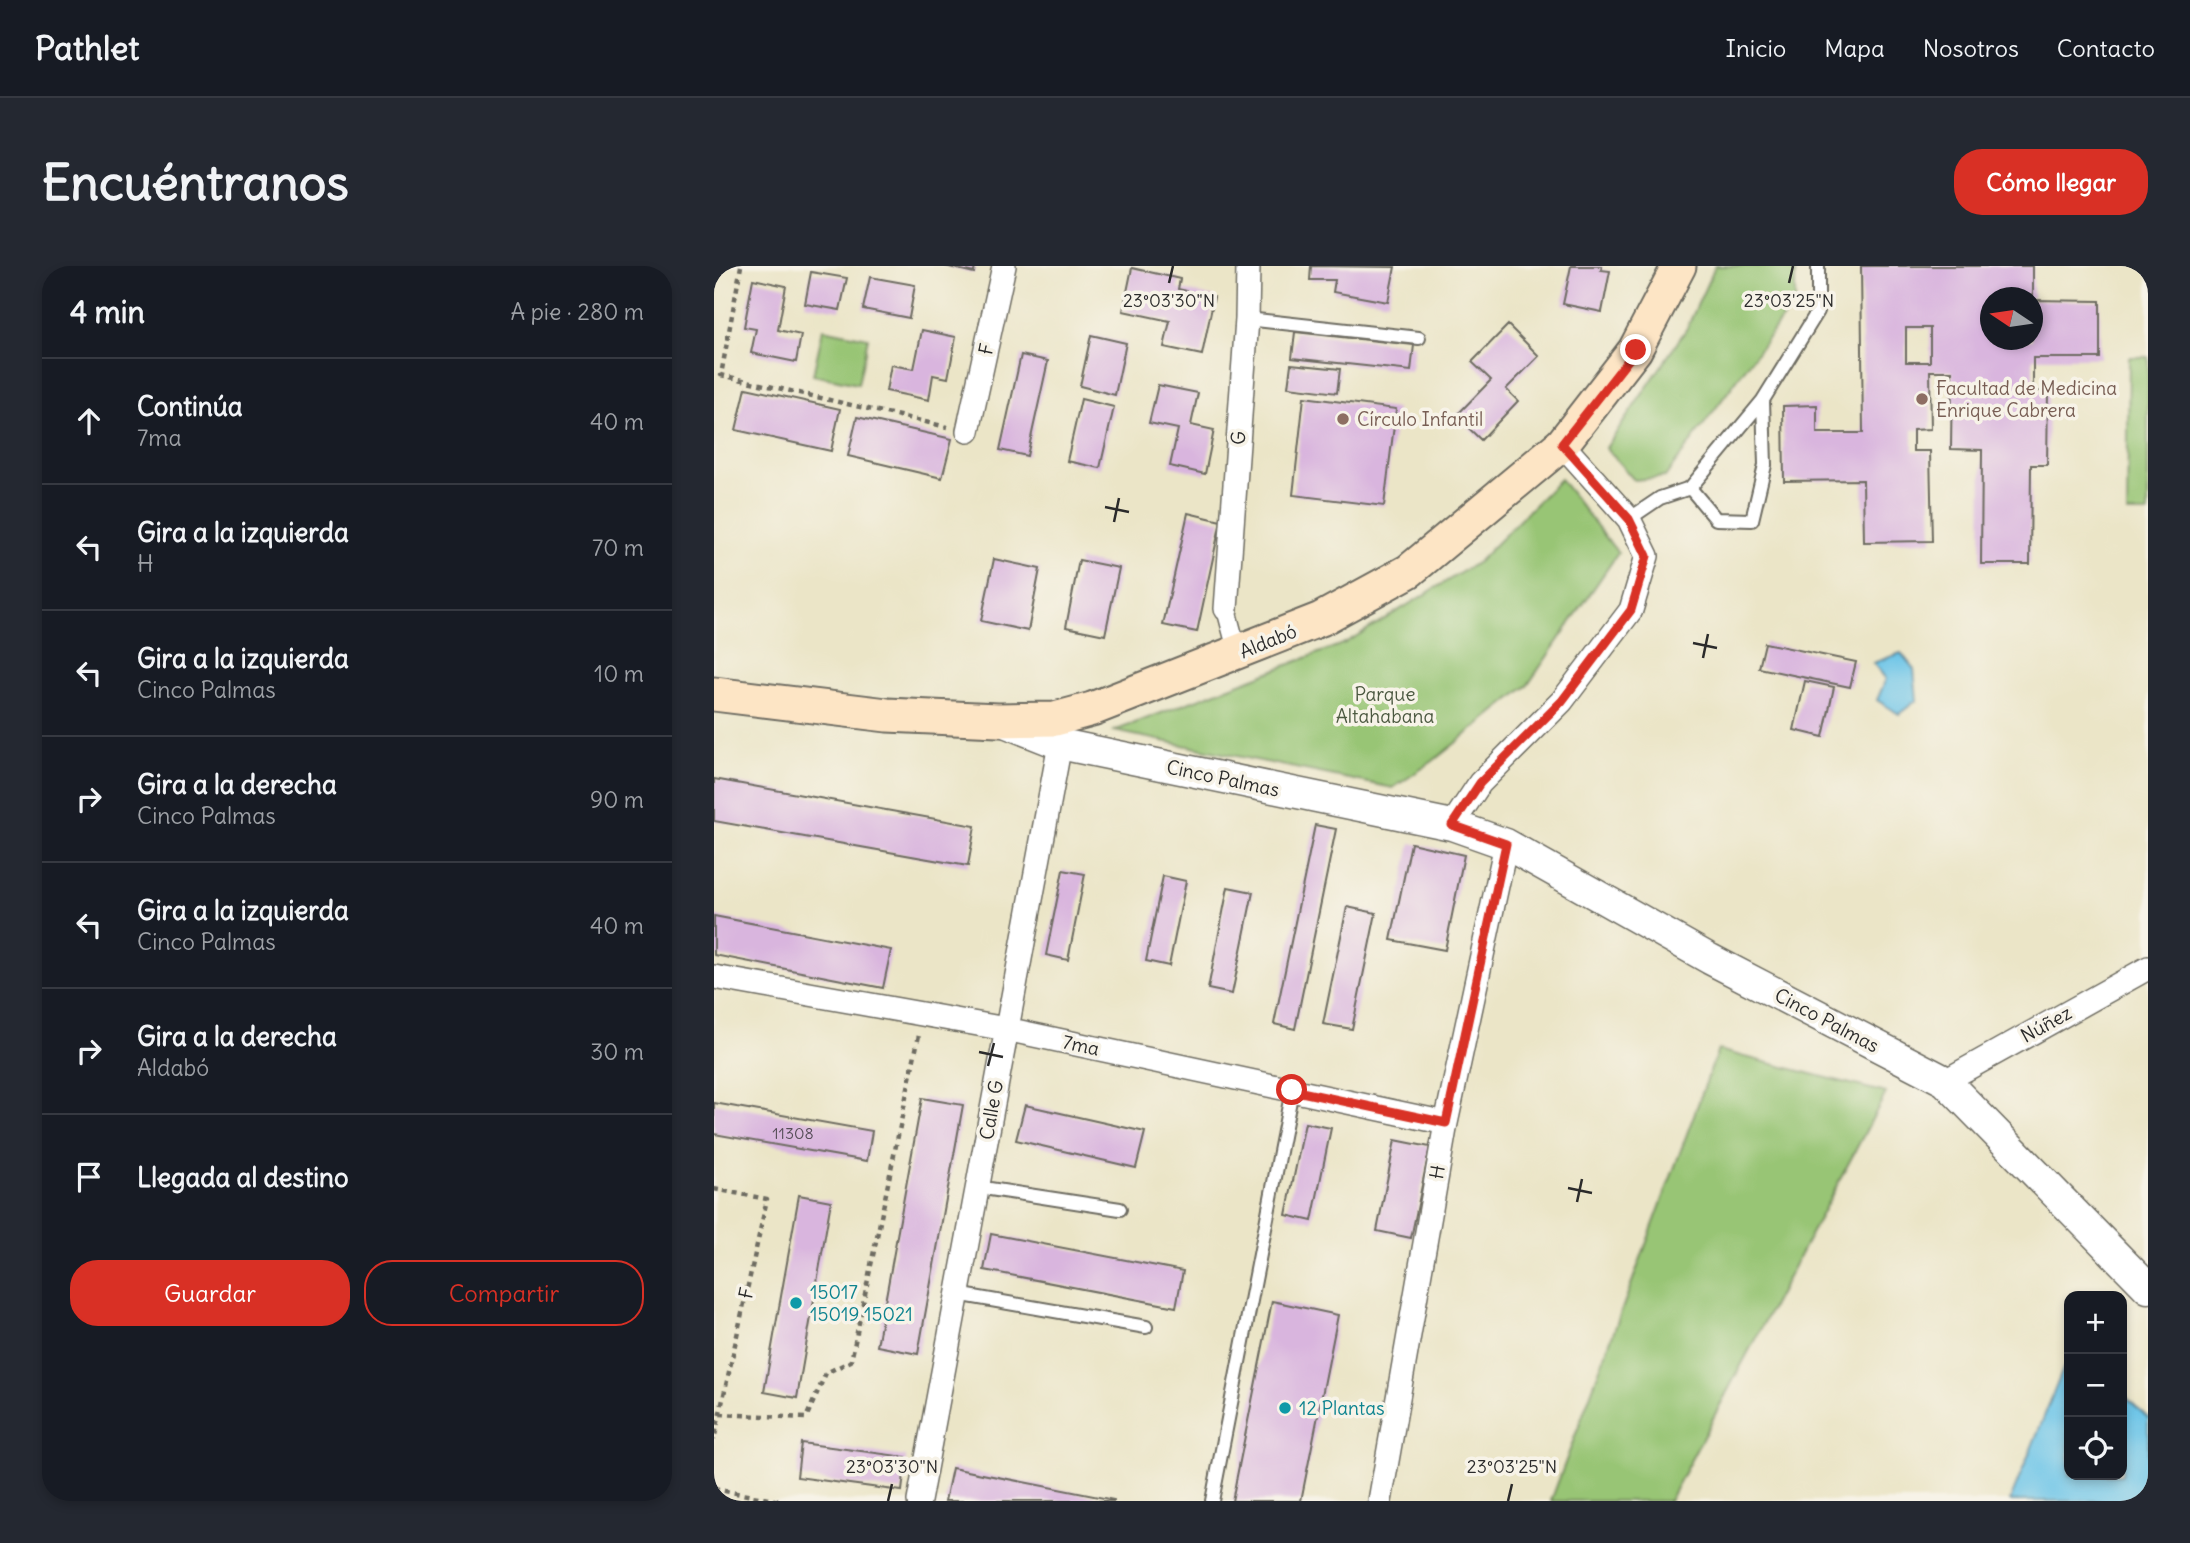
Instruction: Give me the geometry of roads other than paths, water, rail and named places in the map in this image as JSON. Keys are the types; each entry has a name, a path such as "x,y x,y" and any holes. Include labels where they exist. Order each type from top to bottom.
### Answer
{"main road":[{"name":"Aldabó","path":"714,694 887,715 998,720 1057,732 1092,709 1321,619 1409,571 1562,444 1636,350 1679,266"}],"street":[{"name":"F","path":"968,431 1004,266"},
{"name":"G","path":"1226,609 1247,319 1248,266"},
{"path":"1452,825 1480,783 1562,701 1631,610 1647,556 1629,519 1562,444"},
{"path":"1226,609 1238,653"},
{"name":"Cinco Palmas","path":"1057,732 1452,825 1506,844 1685,946 1945,1081 2148,1288"},
{"name":"Calle G","path":"919,1501 1006,1029 1057,732"},
{"name":"H","path":"1380,1501 1446,1123 1506,844"},
{"name":"Núñez","path":"1945,1081 2148,968"},
{"name":"7ma","path":"714,977 1006,1029 1446,1123"}],"lane":[{"path":"1629,519 1660,498 1690,488 1763,400 1818,311 1818,266"},
{"path":"1247,319 1419,338"},
{"path":"1690,488 1716,519 1752,520 1765,465 1763,400"},
{"path":"1212,1501 1292,1090"},
{"path":"977,1187 1120,1209"},
{"path":"957,1294 1146,1327"}],"water":[{"path":"1901,653 1914,669 1917,700 1899,714 1877,700 1886,679 1873,663"},
{"path":"2064,1367 2064,1480 2127,1480 2127,1398 2148,1418 2148,1501 2010,1501"}],"place":[{"name":"Facultad de Medicina Enrique Cabrera","path":"1922,399"},
{"name":"Círculo Infantil","path":"1343,419"},
{"name":"15017 15019 15021","path":"796,1303"},
{"name":"12 Plantas","path":"1285,1408"}],"park label":[{"name":"Parque Altahabana","path":"1385,705"}]}
